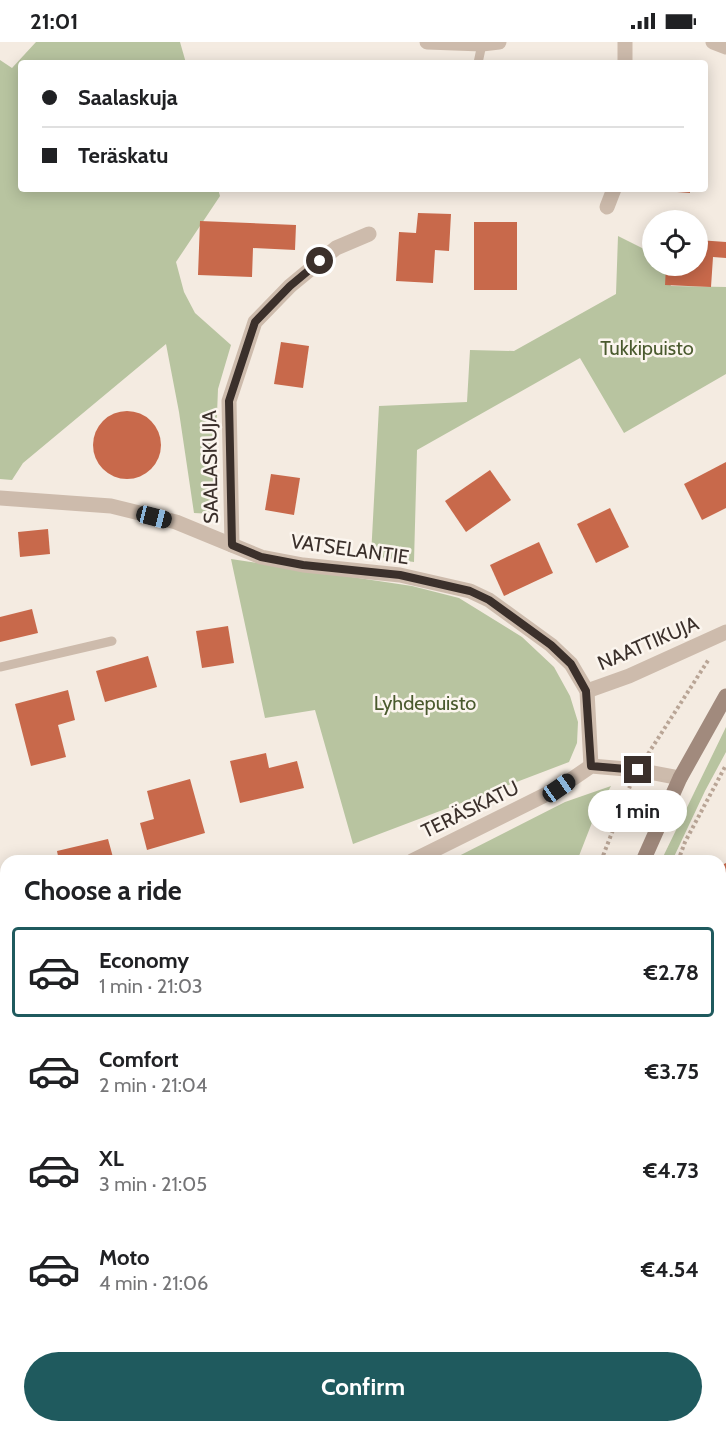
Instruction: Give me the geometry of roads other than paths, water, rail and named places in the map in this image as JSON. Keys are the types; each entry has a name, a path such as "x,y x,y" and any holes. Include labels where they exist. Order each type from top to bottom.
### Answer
{"main road":[{"path":"647,855 680,778 726,696"}],"street":[{"path":"427,42 482,44 499,42"},
{"path":"625,42 625,60"},
{"path":"713,42 726,47"},
{"path":"607,207 613,192"},
{"name":"SAALASKUJA","path":"232,545 229,401 255,322 290,286 336,248 369,234"},
{"name":"VATSELANTIE","path":"0,498 111,506 176,522 261,557 293,563 400,575 470,591 489,600 551,645 571,664 586,691 591,766"},
{"name":"NAATTIKUJA","path":"586,691 628,676 726,632"},
{"path":"591,766 638,770 680,778"},
{"name":"TERÄSKATU","path":"424,855 559,788 591,766"}],"lane":[{"path":"479,60 482,44"},
{"path":"0,667 112,641"}],"park label":[{"name":"Tukkipuisto","path":"647,348"},
{"name":"Lyhdepuisto","path":"425,703"}]}
